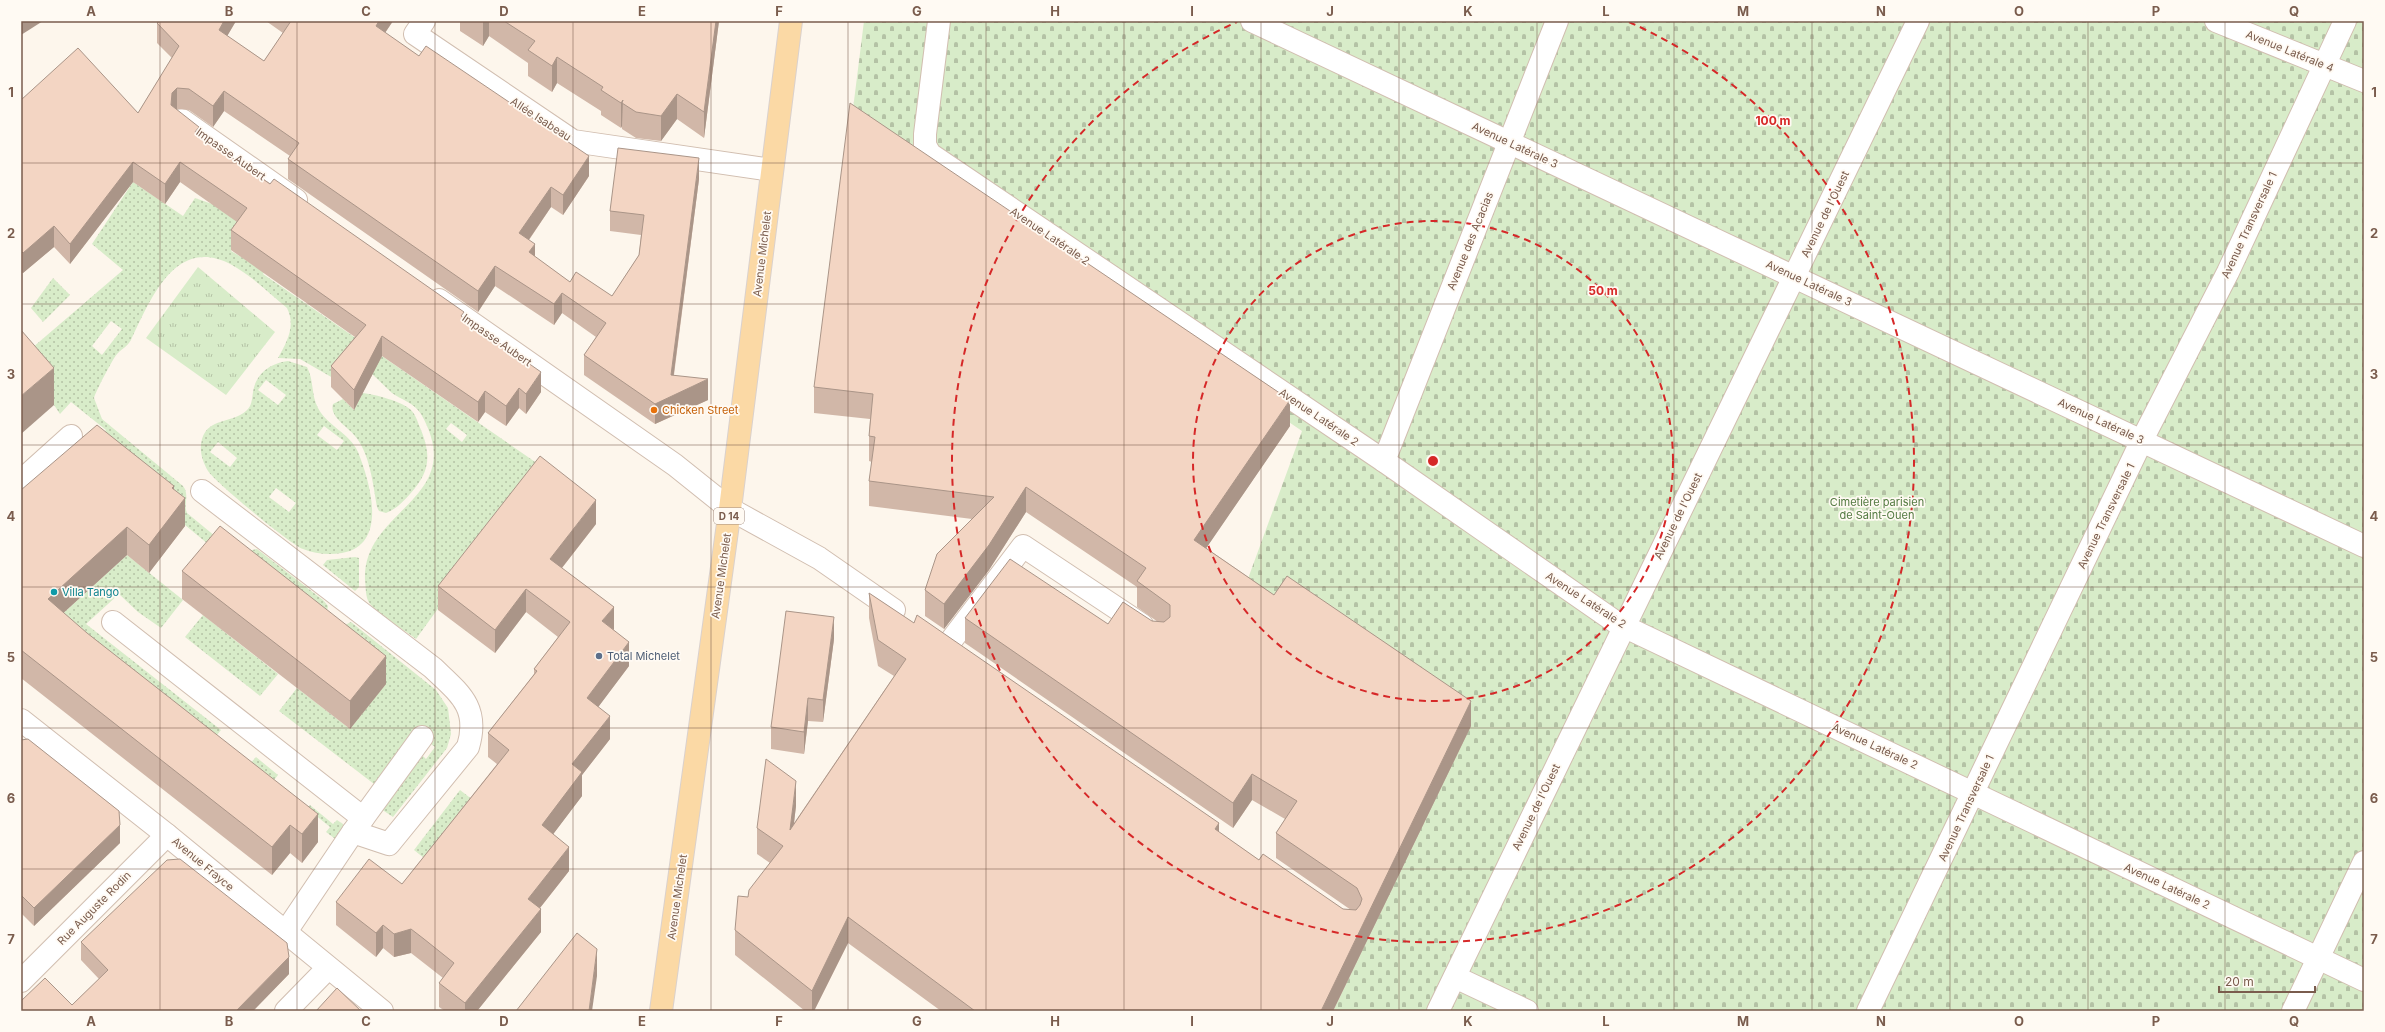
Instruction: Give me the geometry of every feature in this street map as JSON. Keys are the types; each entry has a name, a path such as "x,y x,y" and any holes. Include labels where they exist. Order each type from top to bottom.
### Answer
{"main road":[{"name":"Avenue Michelet","path":"661,1011 730,509 792,21"}],"street":[{"name":"Allée Isabeau","path":"424,21 415,34 573,141 772,170"},
{"name":"Avenue Latérale 2","path":"939,21 925,134 925,146 930,154 1625,626 2364,980"},
{"name":"Avenue Latérale 3","path":"1252,21 1795,276 2364,546"},
{"name":"Avenue des Acacias","path":"1384,461 1557,21"},
{"name":"Avenue de l'Ouest","path":"1438,1011 1918,21"},
{"name":"Avenue Latérale 4","path":"2216,21 2364,80"},
{"name":"Avenue Transversale 1","path":"1868,1011 2142,440 2228,272 2345,21"},
{"name":"Impasse Aubert","path":"182,120 311,210"},
{"name":"Impasse Aubert","path":"422,288 674,466 730,509 819,558 909,620"},
{"path":"21,481 71,436"},
{"path":"113,622 358,825 389,844 468,747 473,730 471,715 464,699 433,668 202,491"},
{"path":"947,646 1023,546 1159,636"},
{"path":"928,633 967,660"},
{"name":"Avenue Frayce","path":"21,720 167,835 382,1011"},
{"path":"285,933 358,825 422,737"},
{"name":"Rue Auguste Rodin","path":"21,981 167,835"},
{"path":"2292,1011 2364,862"},
{"path":"286,1011 328,968"},
{"path":"1455,977 1527,1011"}],"green space":[{"name":"Cimetière parisien de Saint-Ouen","path":"864,21 2364,21 2364,1011 1333,1011 1456,754 1238,606 1302,431 851,125"},
{"path":"133,182 183,216 195,198 212,204 247,228 231,251 243,258 273,259 263,274 541,466 416,639 374,609 368,602 366,596 365,580 369,556 379,536 424,485 432,466 433,443 418,410 392,393 372,374 333,378 300,359 278,358 289,334 291,321 287,308 254,280 232,265 212,258 195,258 180,265 167,276 156,291 131,340 116,356 94,398 102,419 183,486 186,493 187,513 227,546 220,554 91,447 106,430 71,402 60,414 54,405 21,335 32,348 123,270 92,244","holes":["111,321 122,329 102,355 92,346","451,423 467,435 462,442 446,429"]},
{"path":"198,267 275,332 226,395 146,338"},
{"path":"53,278 70,295 43,322 31,308"},
{"path":"288,361 307,367 311,377 314,398 318,408 327,420 350,440 358,452 371,495 372,511 371,525 366,538 357,548 342,553 332,554 317,553 303,549 284,537 224,487 208,471 204,463 201,443 205,432 215,424 234,418 246,411 251,405 257,379 265,370 282,362","holes":["266,380 286,395 278,405 258,390","324,426 344,441 337,450 317,435","218,442 237,458 230,467 210,452","276,488 296,503 289,512 269,497"]},
{"path":"362,393 388,399 402,404 411,410 418,422 427,448 427,464 421,479 402,502 386,513 379,511 377,507 370,470 360,443 336,417 333,409 333,404 343,399 354,410"},
{"path":"257,549 323,600 328,606 327,611 237,568 252,550"},
{"path":"127,555 183,600 161,628 138,612 119,594 86,624 221,730 213,740 248,766 256,757 278,775 271,784 305,811 310,805 333,824 337,820 343,824 344,833 338,841 326,832 330,827 314,814 303,828 46,629"},
{"path":"355,557 359,558 359,587 355,591 323,565 327,560"},
{"path":"203,615 278,674 260,696 185,637"},
{"path":"351,622 436,690 448,708 451,734 447,748 393,817 381,809 423,756 426,759 435,747 415,732 374,784 279,711 297,688 350,729 385,684 343,626"},
{"path":"460,790 482,807 435,867 414,850"}],"building":[{"path":"160,21 224,21 219,30 264,61 291,21 379,21 376,26 419,56 426,46 589,156 563,195 551,187 519,233 535,244 529,252 570,282 576,272 612,296 639,255 644,215 610,211 618,148 699,158 671,375 708,379 655,404 584,355 606,323 562,293 554,304 495,266 478,291 288,159 299,143 224,91 213,106 189,89 177,88 172,93 171,105 199,127 195,132 270,184 274,179 464,312 461,316 541,372 526,394 519,388 506,406 485,391 478,402 382,336 354,390 331,366 366,325 231,230 247,208 180,162 165,184 133,162 70,244 54,226 23,253 21,251 21,100 78,48 138,113 179,46 157,23"},
{"path":"504,21 716,21 704,112 677,94 661,116 636,112 622,103 623,100 621,103 601,90 603,87 557,57 552,66 528,50 535,41"},
{"path":"850,103 1290,400 1194,540 1274,595 1287,576 1471,701 1321,1011 975,1011 848,917 812,991 735,930 738,896 748,897 749,890 783,846 757,828 766,759 796,781 790,830 906,659 878,640 869,593 914,623 917,615 1219,823 1215,829 1259,860 1263,854 1343,909 1356,910 1362,899 1357,888 1276,833 1297,801 1252,774 1233,803 965,618 1010,559 1108,624 1123,602 1152,621 1164,622 1170,617 1170,605 1137,581 1146,568 1026,487 989,545 944,604 925,590 937,554 994,497 869,481 875,437 869,436 873,394 814,387"},
{"path":"21,330 54,368 21,396"},
{"path":"97,425 174,486 172,488 185,498 149,545 127,527 48,599 87,633 318,814 302,834 290,825 272,847 21,650 21,490"},
{"path":"540,456 596,500 550,559 614,607 602,621 629,642 587,698 610,716 572,764 582,772 542,825 569,847 528,899 541,909 465,1003 439,983 454,963 424,939 411,929 394,934 383,925 376,933 336,902 369,859 402,884 509,750 488,733 537,671 534,669 570,622 526,589 495,630 438,586"},
{"path":"220,526 386,656 350,701 182,571"},
{"path":"786,611 834,617 823,700 808,698 804,732 771,727"},
{"path":"28,739 119,811 120,825 34,908 21,895 21,740"},
{"path":"180,859 287,943 289,957 236,1011 21,1011 21,1001 45,978 72,1005 108,970 81,942 167,860"},
{"path":"577,933 597,949 589,1011 516,1011"},
{"path":"337,988 361,1011 316,1011"}],"place":[{"name":"Chicken Street","path":"654,410"},
{"name":"Villa Tango","path":"54,592"},
{"name":"Total Michelet","path":"599,656"}]}
